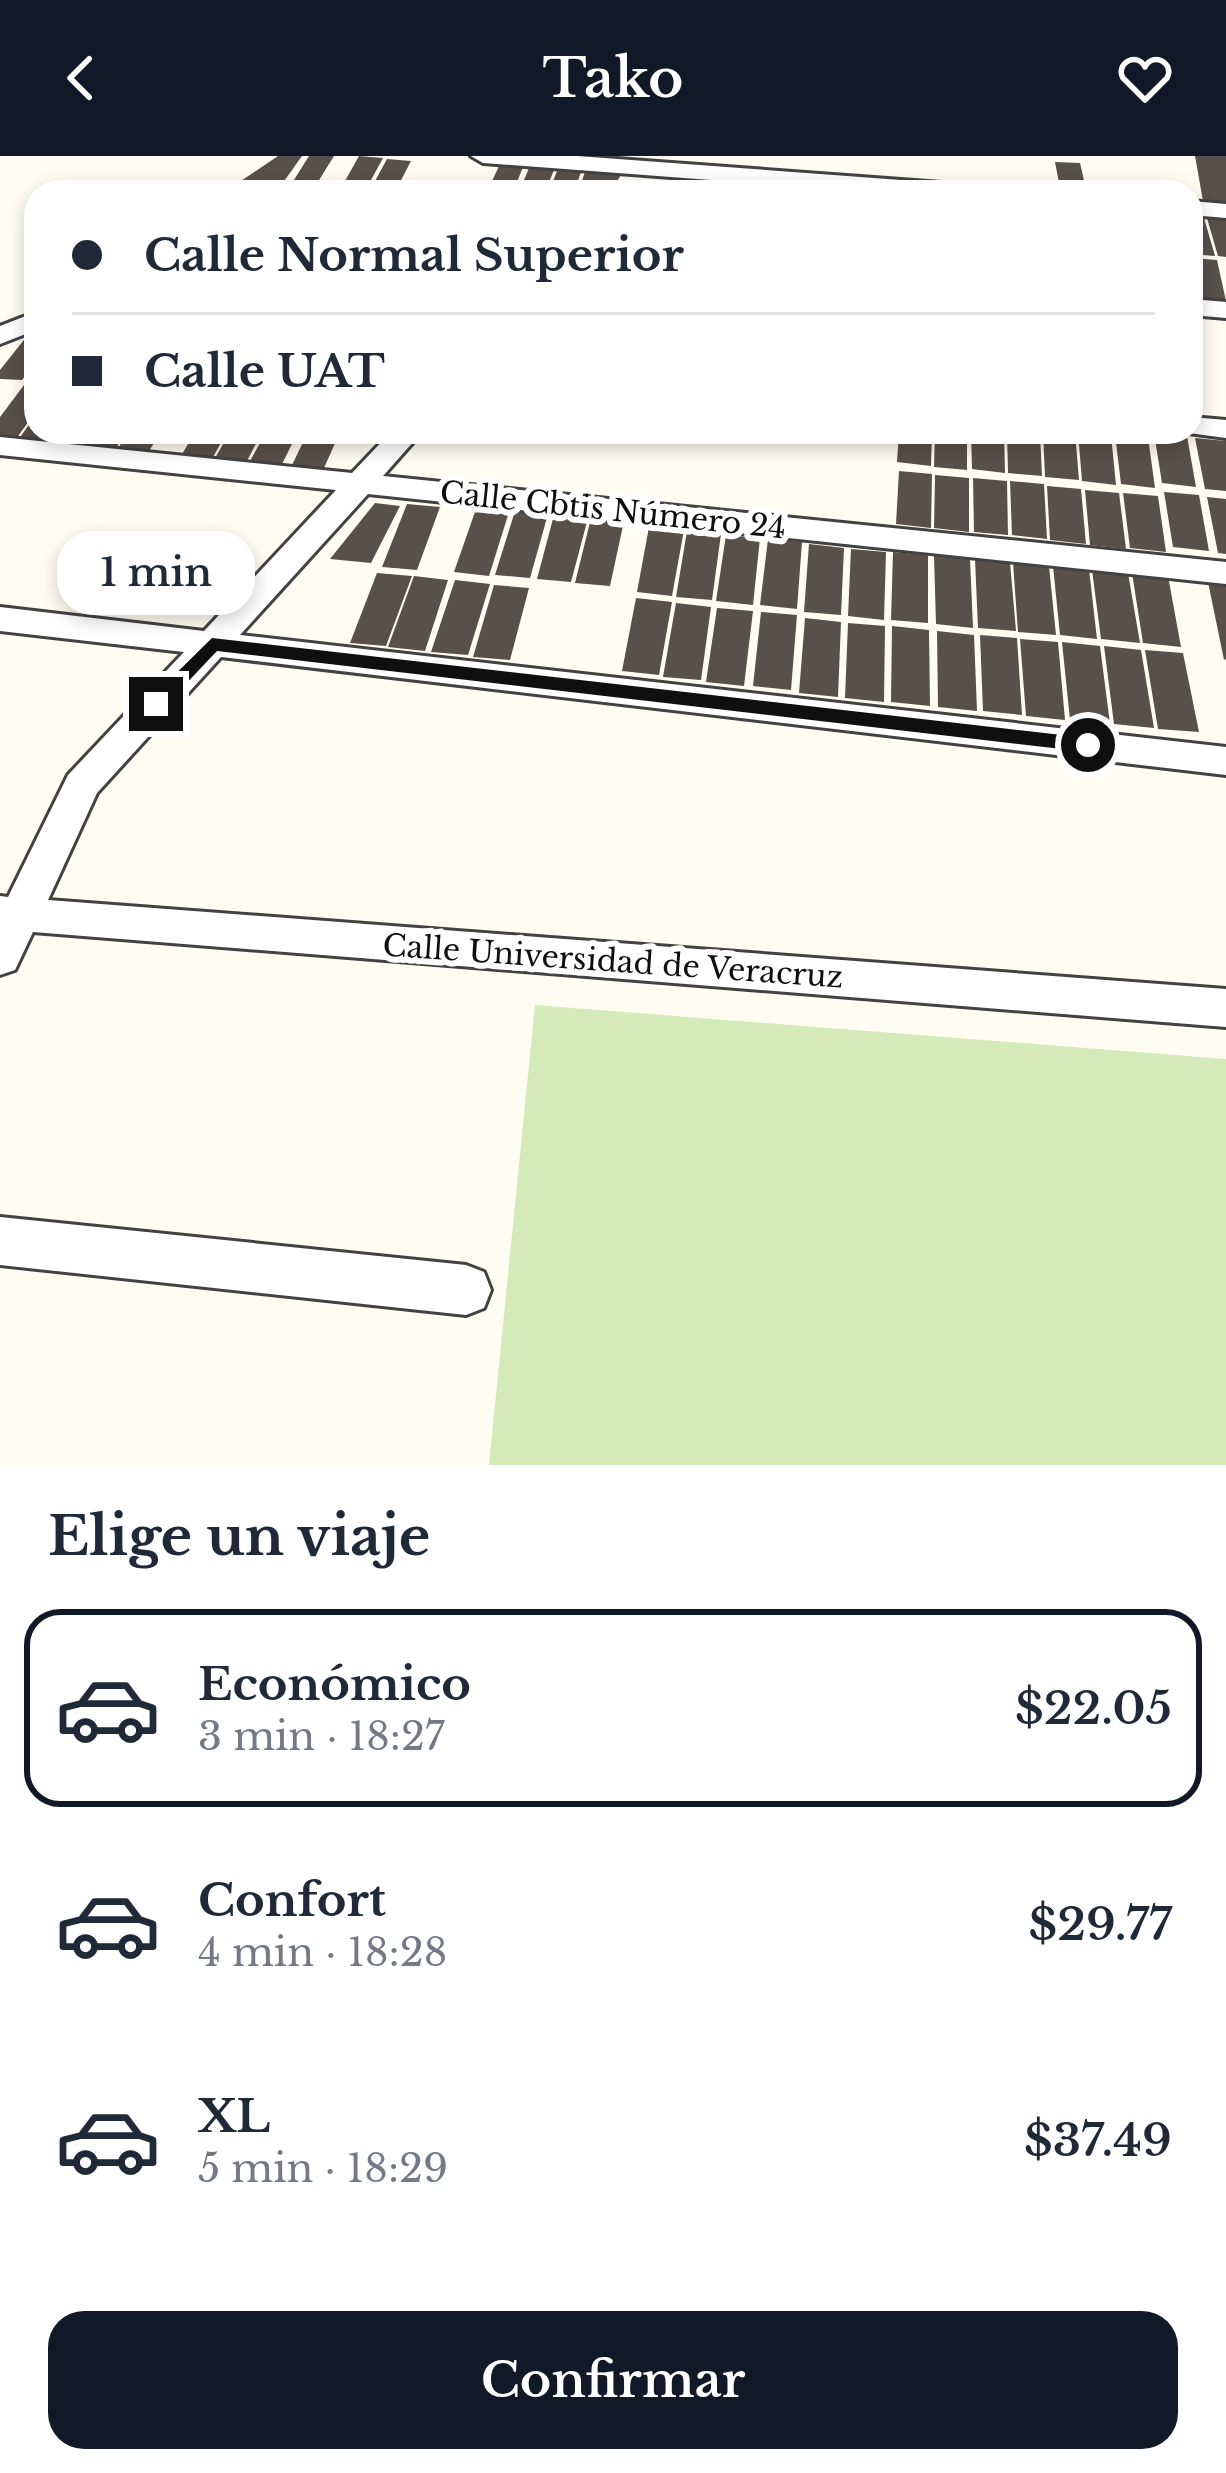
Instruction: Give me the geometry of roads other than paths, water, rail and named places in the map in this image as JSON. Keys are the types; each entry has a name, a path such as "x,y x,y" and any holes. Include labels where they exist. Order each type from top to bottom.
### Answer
{"street":[{"path":"483,156 658,162 845,180"},
{"path":"0,957 9,914 82,785 396,444"},
{"name":"Calle Cbtis Número 24","path":"0,446 1226,572"},
{"path":"0,620 1226,761"},
{"name":"Calle Universidad de Veracruz","path":"9,914 1226,1008"},
{"path":"0,1241 466,1289"}]}
